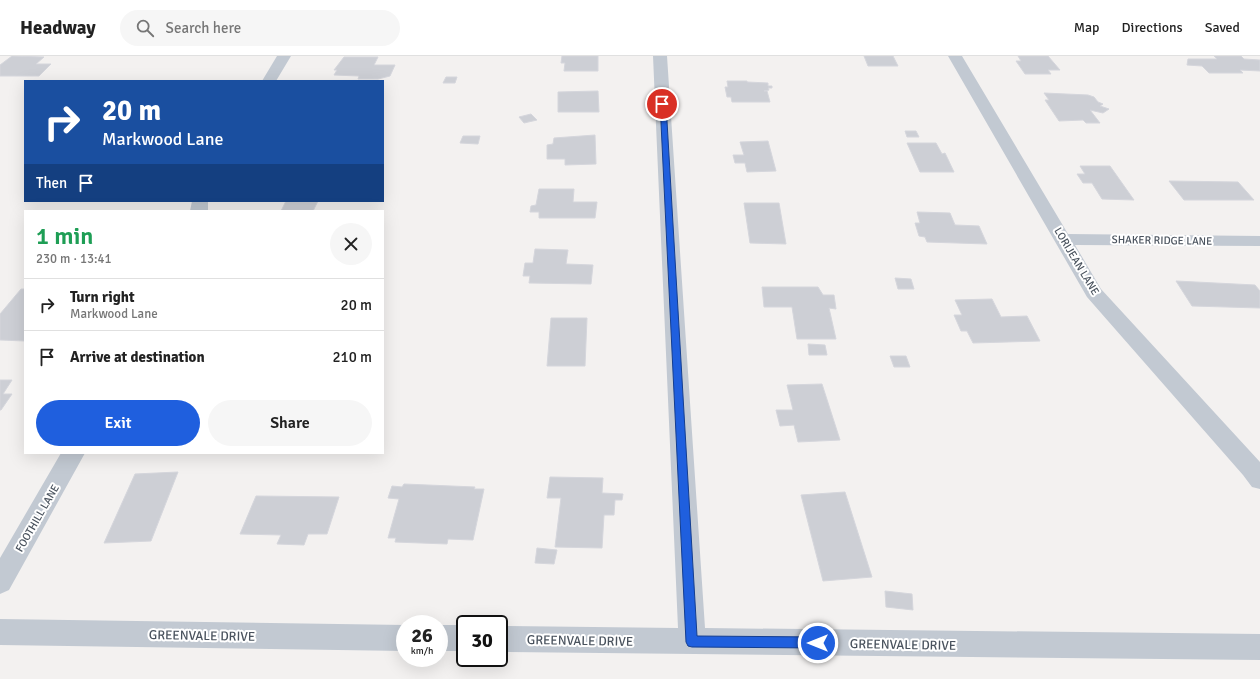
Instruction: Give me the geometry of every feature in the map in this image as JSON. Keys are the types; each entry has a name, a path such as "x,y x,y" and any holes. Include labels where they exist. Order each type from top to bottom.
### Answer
{"street":[{"path":"270,80 284,56"},
{"path":"660,56 692,642"},
{"name":"LORIJEAN LANE","path":"954,56 1094,293 1251,468 1260,480"},
{"name":"SHAKER RIDGE LANE","path":"1063,239 1260,241"},
{"name":"FOOTHILL LANE","path":"0,582 72,454"},
{"name":"GREENVALE DRIVE","path":"0,632 396,638"},
{"name":"GREENVALE DRIVE","path":"508,639 1260,647"}],"building":[{"path":"12,56 44,57 36,64 51,64 39,76 0,76 0,65"},
{"path":"562,56 598,56 598,71 564,71 565,63 561,63"},
{"path":"864,56 893,56 898,66 868,66"},
{"path":"1018,56 1048,56 1060,70 1048,70 1051,74 1025,74 1016,61 1021,61"},
{"path":"1214,56 1241,56 1244,59 1260,60 1260,71 1240,70 1243,73 1209,73 1202,66 1187,65 1188,59 1217,59"},
{"path":"344,57 378,57 374,65 395,65 390,76 378,79 358,79 359,76 334,75 337,70 334,70"},
{"path":"446,77 457,77 455,83 443,83"},
{"path":"727,81 768,83 768,86 772,86 772,88 768,88 769,90 764,91 767,91 770,102 732,102 731,97 727,97 725,87 728,87"},
{"path":"598,91 599,112 558,112 558,92"},
{"path":"1044,93 1088,95 1094,97 1098,102 1103,104 1100,106 1109,109 1103,113 1090,110 1100,123 1086,123 1083,120 1059,121 1045,100 1049,100"},
{"path":"531,114 537,120 524,123 519,117"},
{"path":"905,131 916,131 919,137 907,137"},
{"path":"595,135 596,164 565,165 565,159 547,159 547,145 553,144 554,138"},
{"path":"463,136 480,136 478,144 460,143"},
{"path":"768,141 776,171 747,172 745,163 735,163 733,155 744,155 740,142"},
{"path":"907,143 936,143 942,154 945,153 954,172 920,172"},
{"path":"1080,166 1110,166 1134,200 1102,199 1092,183 1083,183 1077,174 1085,174"},
{"path":"1169,181 1238,182 1254,200 1184,200"},
{"path":"539,189 574,189 573,202 597,202 595,218 539,218 539,212 530,212 531,206 536,205"},
{"path":"286,202 318,202 314,210 282,210"},
{"path":"744,203 779,203 786,244 750,243"},
{"path":"917,212 950,213 955,225 979,226 987,244 927,242 925,237 919,236 915,223 920,223"},
{"path":"535,249 568,250 566,264 593,265 591,284 529,283 530,276 523,276 525,263 533,263"},
{"path":"895,278 911,279 914,289 898,289"},
{"path":"1176,281 1255,285 1260,291 1260,308 1192,306"},
{"path":"762,287 818,287 823,295 834,295 836,309 829,308 836,339 797,339 792,307 764,307"},
{"path":"21,289 24,289 24,341 0,340 0,314"},
{"path":"992,299 1001,317 1027,316 1040,341 973,343 967,331 961,331 954,315 962,315 955,300"},
{"path":"551,318 587,318 585,366 547,366"},
{"path":"808,344 825,345 827,355 809,355"},
{"path":"890,356 906,356 910,367 894,367"},
{"path":"0,380 12,380 3,394 12,394 1,410 0,410"},
{"path":"822,384 840,440 798,442 794,425 780,426 776,410 793,410 787,385"},
{"path":"178,472 151,541 104,543 135,474"},
{"path":"550,477 603,478 602,493 623,494 622,500 615,500 614,515 604,515 602,548 555,547 561,498 547,498"},
{"path":"404,484 475,487 474,489 484,489 473,540 448,539 447,544 395,542 396,538 388,538 399,499 388,498 392,486 402,487"},
{"path":"845,492 872,577 823,581 801,495"},
{"path":"256,496 339,497 327,534 308,534 304,545 277,544 281,535 240,534"},
{"path":"537,548 557,550 554,564 535,563"},
{"path":"885,591 912,594 913,610 886,607"}],"route":[{"path":"662,104 692,642 818,643"}]}
